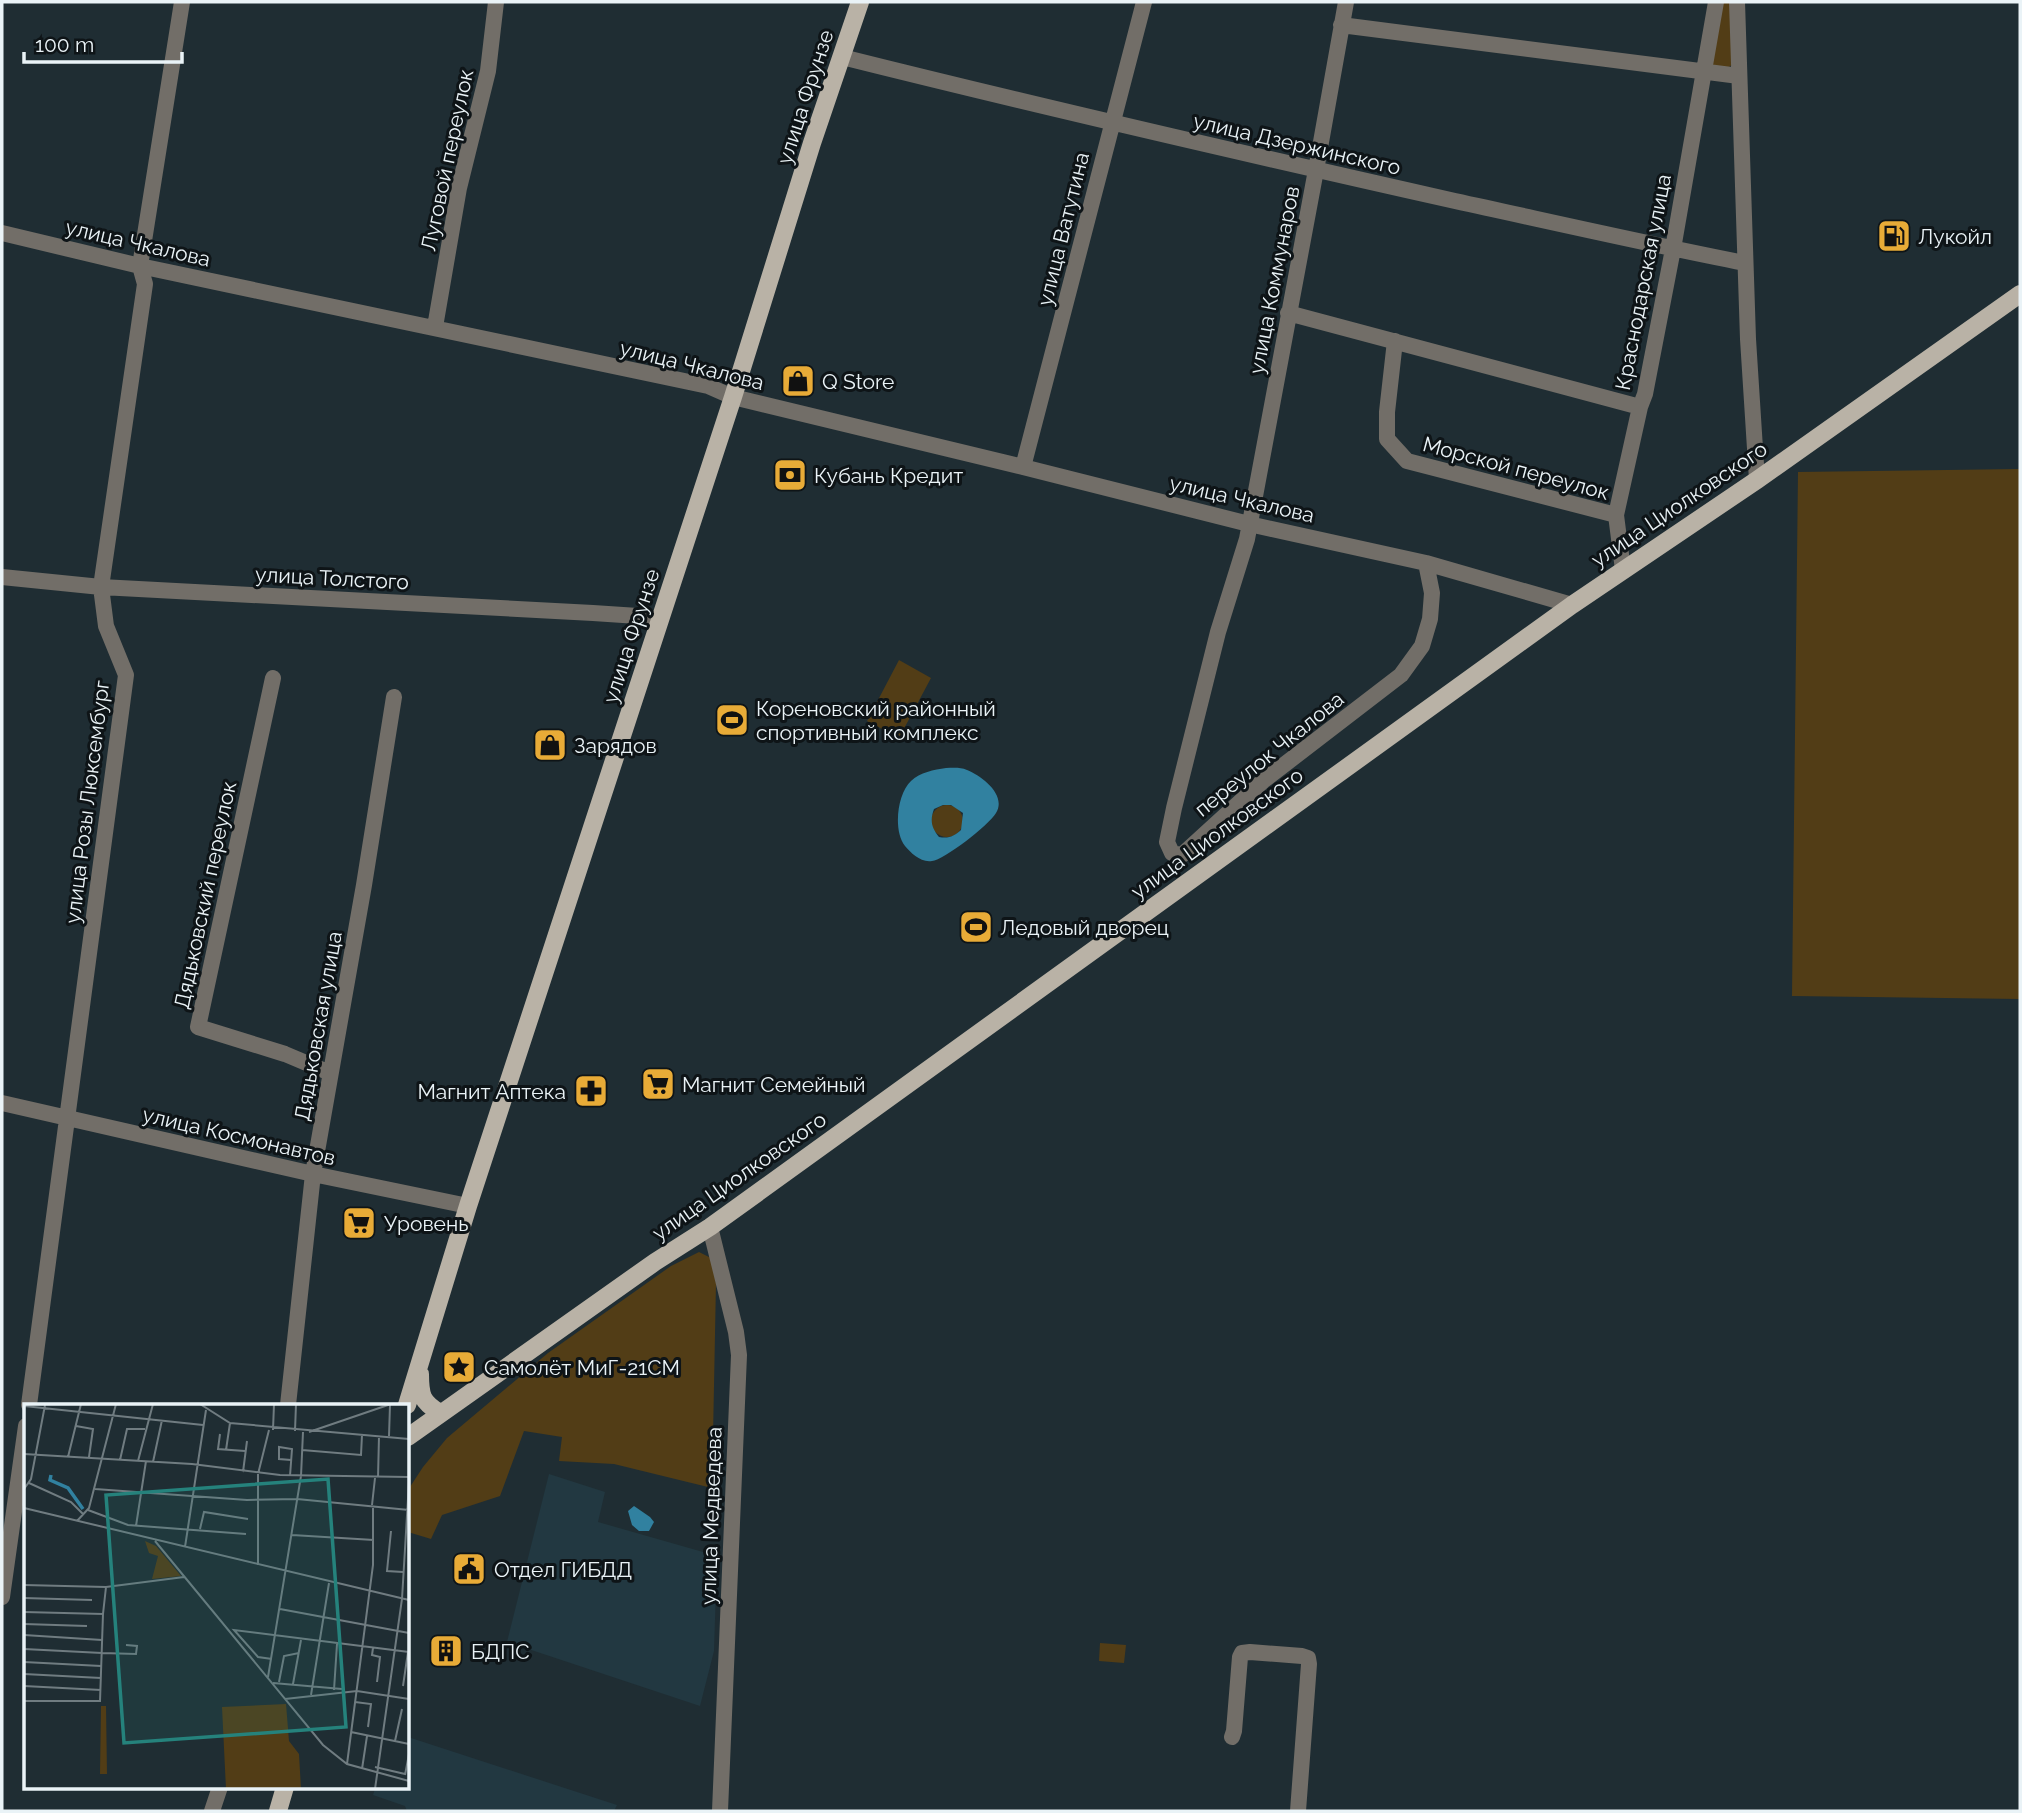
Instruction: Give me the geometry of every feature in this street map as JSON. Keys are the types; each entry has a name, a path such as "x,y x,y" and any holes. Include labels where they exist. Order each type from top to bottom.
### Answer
{"main road":[{"name":"улица Фрунзе","path":"407,1404 468,1206 860,2"},
{"name":"улица Циолковского","path":"410,1436 655,1262 710,1227 1572,605 1757,480 2020,294"},
{"path":"420,1364 422,1399 440,1413"},
{"path":"278,1811 285,1788"}],"street":[{"name":"улица Розы Люксембург","path":"29,1404 126,675 106,626 102,587 145,284 140,266 182,2"},
{"name":"Луговой переулок","path":"435,327 459,188 488,71 496,2"},
{"name":"улица Ватутина","path":"1024,467 1143,2"},
{"name":"улица Коммунаров","path":"1249,524 1346,2"},
{"name":"Краснодарская улица","path":"1623,570 1616,516 1645,394 1674,249 1716,2"},
{"path":"1738,2 1745,263 1757,480"},
{"path":"1341,25 1739,76"},
{"name":"улица Дзержинского","path":"842,57 1316,170 1745,263"},
{"name":"улица Чкалова","path":"2,233 140,266 708,386 733,397 1249,524 1426,563 1572,605"},
{"path":"1288,313 1640,407"},
{"name":"Морской переулок","path":"1395,341 1387,412 1387,439 1407,461 1616,516"},
{"name":"переулок Чкалова","path":"1249,524 1174,808 1167,842 1172,853 1182,855 1262,781 1401,675 1422,646 1430,619 1432,593 1426,563"},
{"name":"улица Толстого","path":"2,577 102,587 593,612 660,621"},
{"name":"Дядьковский переулок","path":"273,678 198,1027 285,1054 330,1073"},
{"name":"Дядьковская улица","path":"288,1404 313,1174 394,697"},
{"name":"улица Космонавтов","path":"2,1103 313,1174 468,1206"},
{"name":"улица Медведева","path":"710,1227 736,1332 739,1355 720,1811"},
{"path":"2,1597 24,1443"},
{"path":"1232,1737 1242,1653 1308,1658 1298,1811"},
{"path":"212,1811 220,1788"}],"shaded area":[{"path":"1720,2 1734,2 1737,62 1722,71 1709,68"},
{"path":"2020,469 2020,999 1792,996 1798,472"},
{"path":"899,660 931,678 899,738 867,721"},
{"path":"947,805 959,809 963,821 959,833 947,837 935,833 931,821 935,809"},
{"path":"699,1252 711,1258 716,1283 712,1488 614,1464 559,1461 562,1437 524,1431 500,1496 442,1515 431,1539 410,1533 410,1487 447,1438 548,1353 671,1266"},
{"path":"549,1474 605,1492 598,1522 717,1556 714,1651 700,1706 507,1642"},
{"path":"1100,1643 1126,1645 1124,1663 1099,1661"},
{"path":"410,1738 617,1805 614,1811 407,1811 405,1806 373,1795 375,1789 372,1788 410,1788"}],"water":[{"path":"962,768 979,777 996,793 999,806 992,818 966,841 946,855 928,861 917,857 905,846 899,831 898,813 902,795 911,781 923,773","holes":["951,805 963,813 961,830 946,838 939,837 932,823 934,809"]},
{"path":"634,1506 654,1522 649,1531 639,1531 632,1525 628,1511"}],"place":[{"name":"Лукойл","path":"1894,236"},
{"name":"Q Store","path":"798,381"},
{"name":"Кубань Кредит","path":"790,475"},
{"name":"Кореновский районный спортивный комплекс","path":"732,720"},
{"name":"Зарядов","path":"550,745"},
{"name":"Ледовый дворец","path":"976,927"},
{"name":"Магнит Семейный","path":"658,1084"},
{"name":"Магнит Аптека","path":"591,1091"},
{"name":"Уровень","path":"359,1223"},
{"name":"Самолёт МиГ-21СМ","path":"459,1367"},
{"name":"Отдел ГИБДД","path":"469,1569"},
{"name":"БДПС","path":"446,1651"}]}
